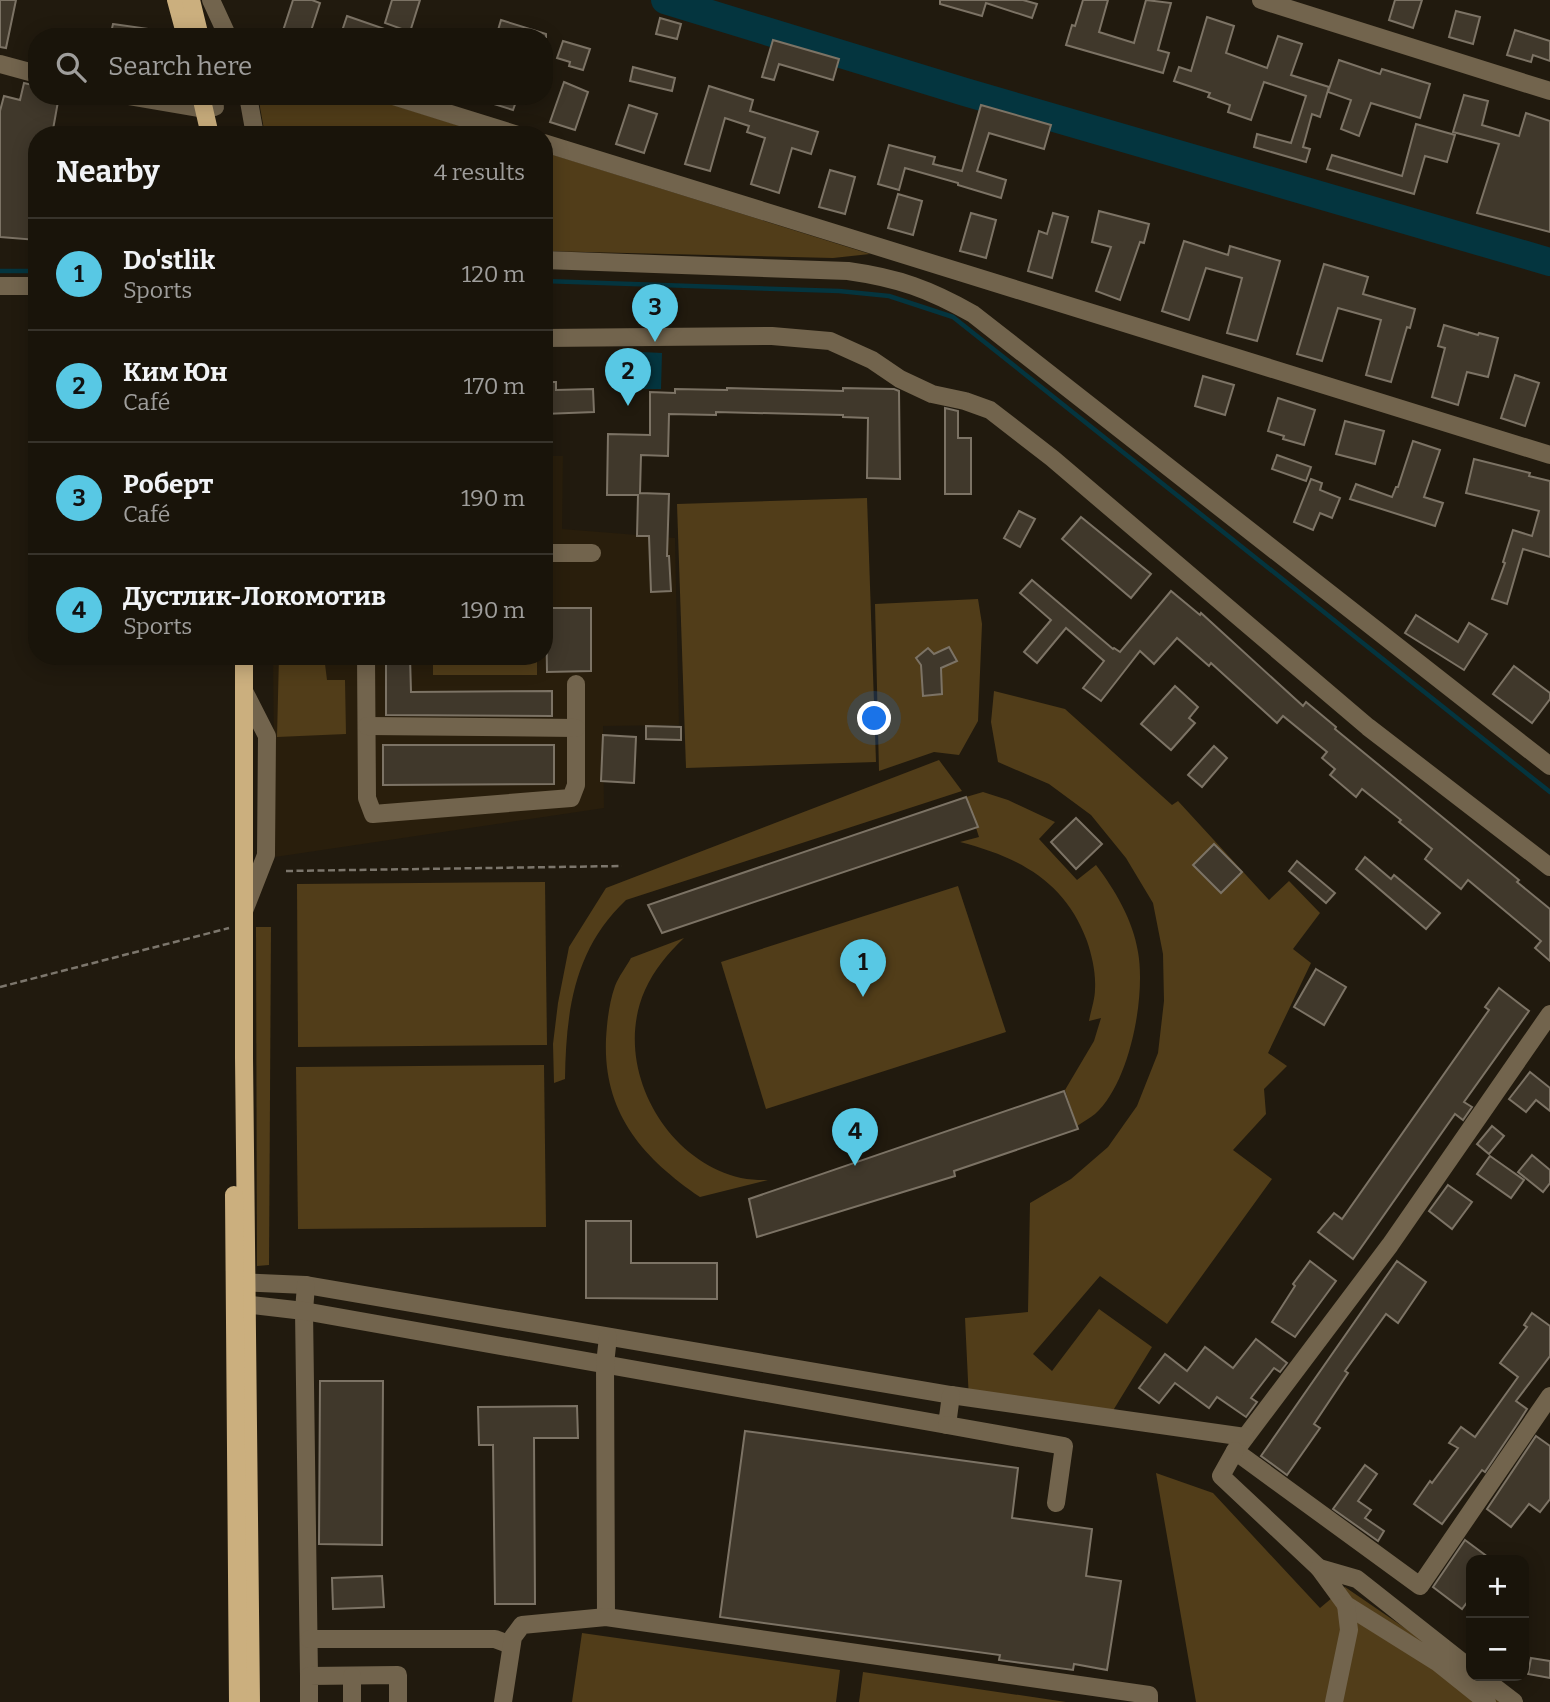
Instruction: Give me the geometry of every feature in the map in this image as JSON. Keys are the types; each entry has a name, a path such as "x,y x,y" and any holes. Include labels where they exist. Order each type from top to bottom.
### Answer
{"main road":[{"path":"176,0 192,28"},
{"path":"191,0 194,28"},
{"path":"208,105 209,126"},
{"path":"209,105 217,126"},
{"path":"233,665 232,927 251,1702"},
{"path":"241,1282 244,665"},
{"path":"238,1702 242,1304"}],"street":[{"path":"195,28 205,0"},
{"path":"211,0 225,28"},
{"path":"1261,0 1550,91"},
{"path":"0,64 28,72"},
{"path":"250,105 253,126"},
{"path":"422,105 489,126"},
{"path":"553,146 1317,385 1550,455"},
{"path":"553,260 848,271 886,276 921,287 946,299 973,314 1549,764"},
{"path":"0,286 28,286"},
{"path":"553,338 772,336 830,341 872,360 901,379 932,394 990,410 1052,458 1368,727 1550,867"},
{"path":"553,553 592,553"},
{"path":"366,665 367,798 373,814 571,798 576,785 576,684"},
{"path":"367,726 576,728"},
{"path":"1487,1702 1437,1662 1346,1605 1319,1568 1221,1476 1240,1444 1390,1245 1550,1014"},
{"path":"241,1282 306,1285 1240,1444 1420,1586 1550,1396"},
{"path":"306,1285 304,1311 309,1702"},
{"path":"242,1304 304,1311 1064,1446 1056,1503"},
{"path":"415,1331 419,1305"},
{"path":"606,1617 605,1364 608,1337"},
{"path":"947,1425 951,1395"},
{"path":"1319,1568 1357,1579 1466,1665"},
{"path":"1334,1702 1349,1630 1346,1605"},
{"path":"503,1702 511,1645 513,1637 522,1625 606,1617 1149,1695 1149,1702"},
{"path":"309,1639 495,1639 511,1645"},
{"path":"309,1676 398,1675 398,1702"},
{"path":"352,1676 352,1702"},
{"path":"1487,1681 1514,1702"}],"path":[{"path":"286,871 622,866"},
{"path":"0,987 232,927"}],"shaded area":[{"path":"260,105 394,105 460,126 263,126"},
{"path":"553,155 870,254 833,258 553,251"},
{"path":"553,456 563,456 562,529 675,538 679,725 603,726 604,808 275,857 273,665 553,665"},
{"path":"867,498 876,762 686,768 677,504"},
{"path":"978,599 982,624 978,721 959,755 934,752 879,771 875,604"},
{"path":"279,665 325,665 327,680 345,680 346,734 277,737"},
{"path":"433,665 537,665 537,675 433,675"},
{"path":"994,691 1065,709 1172,805 1178,801 1269,900 1289,881 1320,913 1293,949 1311,963 1268,1053 1287,1066 1264,1089 1266,1114 1233,1150 1272,1179 1167,1324 1100,1276 1033,1354 1052,1371 1099,1309 1152,1347 1106,1422 969,1401 965,1318 1028,1312 1030,1203 1071,1179 1108,1147 1137,1106 1158,1053 1164,1001 1163,954 1153,903 1126,858 1091,815 1049,784 998,762 991,722"},
{"path":"939,760 962,791 626,900 608,919 584,960 571,1005 565,1079 554,1083 553,1044 569,947 606,888"},
{"path":"983,792 1008,800 1055,822 1039,839 1077,880 1096,865 1122,906 1136,940 1140,992 1133,1038 1126,1061 1107,1100 1095,1114 1077,1126 1065,1090 1094,1041 1101,1018 1089,1021 1095,983 1087,941 1066,902 1037,875 1001,855 960,842 979,837 966,797"},
{"path":"545,882 547,1045 298,1047 297,884"},
{"path":"958,886 1006,1032 766,1109 721,962"},
{"path":"256,927 271,927 269,1265 257,1266"},
{"path":"684,938 662,962 645,990 636,1019 635,1048 640,1077 651,1105 668,1130 688,1151 713,1168 741,1178 768,1180 700,1197 660,1166 630,1131 611,1089 607,1065 606,1039 613,992 631,958"},
{"path":"544,1065 546,1227 298,1229 296,1067"},
{"path":"1156,1473 1213,1493 1320,1608 1345,1587 1466,1670 1466,1681 1482,1681 1513,1702 1196,1702"},
{"path":"582,1633 840,1670 836,1702 572,1702"},
{"path":"863,1672 1066,1702 859,1702"}],"water":[{"path":"641,352 662,353 661,389 641,389"}],"building":[{"path":"0,0 16,0 6,48 0,47"},
{"path":"293,0 320,3 312,28 284,28"},
{"path":"392,0 420,0 411,28 399,28 385,23"},
{"path":"940,0 1023,0 1037,4 1032,18 986,3 982,16 940,4"},
{"path":"1083,0 1108,0 1099,32 1134,43 1146,0 1171,3 1158,50 1169,53 1163,73 1066,45"},
{"path":"1395,0 1422,0 1413,28 1389,20"},
{"path":"1456,11 1480,17 1473,44 1449,37"},
{"path":"347,16 382,28 343,28"},
{"path":"1207,17 1234,26 1226,53 1267,68 1278,36 1302,44 1291,75 1329,87 1320,117 1312,114 1303,147 1310,149 1306,162 1254,147 1257,134 1291,143 1306,96 1264,82 1251,120 1228,112 1230,105 1208,97 1210,93 1174,81 1179,67 1191,71"},
{"path":"660,18 681,24 677,39 656,34"},
{"path":"501,20 527,28 499,28"},
{"path":"113,24 142,28 112,28"},
{"path":"1515,30 1550,41 1550,61 1533,55 1531,62 1507,55"},
{"path":"773,40 839,59 833,80 779,64 774,80 762,77"},
{"path":"563,41 590,49 583,70 569,66 570,62 557,58"},
{"path":"1339,60 1380,74 1382,69 1430,84 1420,118 1371,103 1359,136 1341,129 1351,100 1328,92"},
{"path":"633,67 675,78 672,91 630,81"},
{"path":"564,82 588,92 575,130 550,122"},
{"path":"24,83 28,84 28,105 57,105 54,126 28,126 28,239 0,237 0,111 4,96 20,100"},
{"path":"709,86 753,100 750,111 818,132 811,154 792,148 779,193 751,184 765,138 747,132 749,126 725,118 710,171 685,164"},
{"path":"1464,95 1488,101 1482,125 1519,136 1526,113 1550,121 1550,232 1477,213 1499,144 1453,132"},
{"path":"497,105 515,105 513,110"},
{"path":"629,105 657,114 644,153 616,144"},
{"path":"981,105 1051,125 1044,149 989,133 977,171 1006,180 1001,198 905,168 899,190 878,184 889,145 935,157 933,164 962,171"},
{"path":"1416,124 1455,135 1447,162 1425,156 1414,194 1327,169 1332,155 1402,176"},
{"path":"830,170 855,177 845,214 819,207"},
{"path":"898,194 922,201 913,235 888,228"},
{"path":"1099,211 1149,224 1144,243 1140,242 1120,300 1096,291 1111,247 1092,242"},
{"path":"971,213 996,220 986,258 960,251"},
{"path":"1053,213 1068,217 1052,278 1028,271 1039,231 1047,234"},
{"path":"1184,241 1228,255 1230,246 1280,261 1257,341 1227,333 1242,278 1206,268 1189,320 1162,311"},
{"path":"1324,264 1368,277 1363,294 1415,309 1391,382 1366,375 1381,320 1338,308 1322,361 1297,354"},
{"path":"1444,325 1498,338 1488,377 1467,372 1458,405 1432,397 1445,348 1438,346"},
{"path":"1515,375 1539,383 1525,426 1501,418"},
{"path":"1203,376 1234,385 1225,415 1195,406"},
{"path":"553,382 556,382 556,390 593,389 594,412 553,414"},
{"path":"675,389 899,391 900,479 867,478 868,418 716,412 716,415 669,414 668,456 641,455 640,493 669,494 667,556 671,591 651,592 649,536 637,536 638,495 607,495 608,434 650,435 650,392 675,393"},
{"path":"1278,398 1315,410 1304,445 1268,431"},
{"path":"945,408 958,411 958,438 971,438 971,494 945,494"},
{"path":"1345,421 1384,431 1375,464 1336,454"},
{"path":"1413,441 1440,450 1424,497 1443,503 1435,526 1350,499 1356,484 1392,497 1398,487"},
{"path":"1277,455 1311,467 1306,481 1272,469"},
{"path":"1474,459 1530,473 1529,476 1550,481 1550,557 1523,549 1507,604 1492,599 1513,530 1532,536 1539,511 1466,493"},
{"path":"1311,479 1322,483 1320,490 1340,498 1332,518 1320,513 1313,530 1294,522"},
{"path":"1019,511 1035,519 1020,547 1004,538"},
{"path":"1081,517 1151,574 1131,598 1062,539"},
{"path":"1032,580 1113,649 1120,652 1171,591 1200,615 1201,613 1303,706 1306,702 1550,909 1550,961 1535,948 1541,941 1468,880 1461,889 1425,859 1432,849 1399,822 1401,820 1362,789 1356,797 1330,775 1335,769 1322,758 1327,752 1283,716 1277,723 1211,663 1209,666 1177,638 1154,664 1140,651 1101,701 1083,688 1104,661 1066,628 1037,663 1024,652 1051,620 1020,593"},
{"path":"553,608 591,608 591,671 547,672 547,665 553,665"},
{"path":"1416,615 1458,642 1469,623 1487,634 1464,670 1405,633"},
{"path":"949,647 957,661 941,668 942,694 923,696 921,665 916,658 928,648 934,654"},
{"path":"386,665 410,665 411,692 552,691 552,716 386,715"},
{"path":"1514,666 1550,693 1550,699 1532,723 1493,694"},
{"path":"1175,686 1198,707 1189,718 1195,723 1171,750 1141,724"},
{"path":"646,726 681,727 681,740 646,739"},
{"path":"603,735 636,737 634,783 601,781"},
{"path":"383,745 554,745 554,784 383,785"},
{"path":"1214,746 1227,758 1202,787 1188,775"},
{"path":"966,797 978,827 662,933 648,905"},
{"path":"1076,818 1102,844 1076,869 1051,842"},
{"path":"1214,844 1242,872 1221,893 1193,865"},
{"path":"1365,857 1391,879 1394,875 1440,913 1426,929 1356,869"},
{"path":"1297,861 1335,893 1326,903 1289,871"},
{"path":"1316,969 1346,987 1324,1025 1294,1007"},
{"path":"1499,988 1529,1011 1464,1102 1472,1107 1463,1120 1455,1114 1353,1259 1318,1232 1334,1213 1342,1219 1489,1010 1485,1007"},
{"path":"1530,1072 1550,1088 1550,1111 1536,1100 1526,1112 1509,1099"},
{"path":"1064,1091 1078,1129 954,1171 955,1176 757,1237 749,1199"},
{"path":"1492,1126 1504,1136 1489,1154 1477,1144"},
{"path":"1532,1155 1550,1170 1550,1183 1543,1192 1518,1172"},
{"path":"1490,1156 1524,1180 1511,1198 1477,1174"},
{"path":"1448,1185 1472,1202 1452,1229 1429,1211"},
{"path":"586,1221 631,1221 631,1263 717,1263 717,1299 586,1298"},
{"path":"1310,1261 1336,1281 1295,1337 1272,1322 1295,1286 1293,1284"},
{"path":"1397,1261 1426,1282 1398,1323 1386,1314 1345,1371 1348,1373 1314,1424 1320,1428 1287,1475 1261,1456"},
{"path":"1532,1313 1550,1326 1550,1356 1516,1401 1527,1409 1518,1423 1485,1472 1482,1470 1442,1524 1414,1504 1458,1448 1449,1443 1461,1427 1475,1437 1518,1377 1500,1363 1527,1327 1524,1325"},
{"path":"1256,1339 1287,1363 1280,1372 1274,1368 1251,1398 1257,1402 1246,1417 1217,1397 1209,1408 1175,1383 1159,1403 1139,1388 1165,1354 1187,1371 1205,1347 1233,1368"},
{"path":"320,1381 383,1381 382,1545 319,1544"},
{"path":"577,1406 578,1438 534,1438 535,1604 495,1604 493,1445 479,1445 478,1407"},
{"path":"745,1431 1018,1468 1012,1518 1092,1529 1086,1576 1121,1581 1107,1670 1074,1664 1073,1670 999,1660 1000,1655 720,1617"},
{"path":"1536,1436 1550,1446 1550,1499 1540,1512 1529,1504 1511,1527 1487,1509"},
{"path":"1365,1465 1377,1474 1358,1501 1371,1510 1365,1518 1384,1531 1378,1541 1333,1509"},
{"path":"1465,1540 1485,1555 1466,1555 1466,1604 1462,1609 1433,1587"},
{"path":"382,1576 384,1607 333,1609 332,1578"},
{"path":"1531,1658 1550,1661 1550,1678 1529,1674"}],"waterway":[{"path":"665,0 965,92 1550,262"},
{"path":"0,271 28,271"},
{"path":"553,281 839,291 889,296 953,317 1550,792"}],"place":[{"name":"Роберт","path":"655,342"},
{"name":"Ким Юн","path":"628,406"},
{"name":"Do'stlik","path":"863,997"},
{"name":"Дустлик-Локомотив","path":"855,1166"}]}
